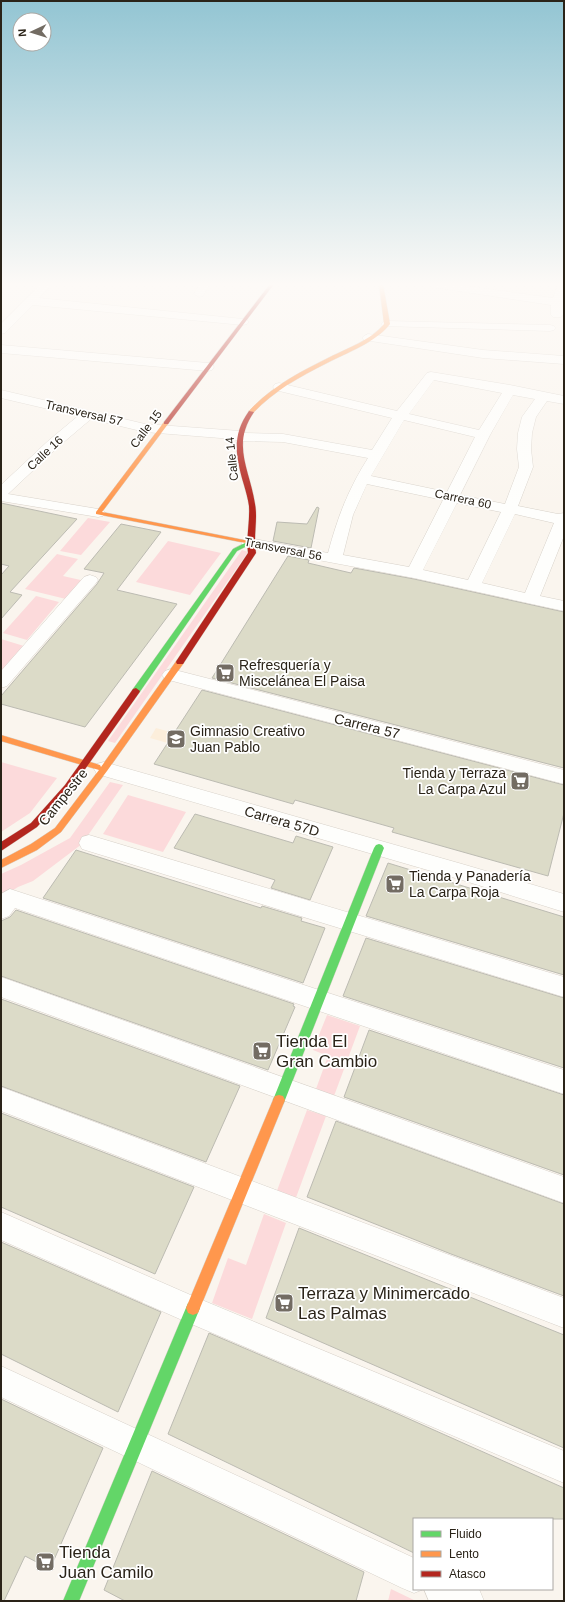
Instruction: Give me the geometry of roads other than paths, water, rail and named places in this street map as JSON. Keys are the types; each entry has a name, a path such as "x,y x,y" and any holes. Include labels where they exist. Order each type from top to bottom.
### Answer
{"street":[{"path":"113,359 208,367"},
{"name":"Calle 15","path":"98,513 214,359"},
{"name":"Calle 14","path":"104,769 171,675 252,553 249,543 252,504 245,480 239,436 243,424 251,410 279,387 330,359"},
{"path":"475,375 482,359"},
{"path":"547,359 564,360"},
{"path":"334,559 346,515 362,479 400,416 431,376 475,375 510,389 564,400"},
{"path":"279,387 483,434"},
{"path":"414,573 483,434 510,389"},
{"name":"Transversal 57","path":"1,394 139,427 239,436 283,438 376,455"},
{"path":"473,586 510,509 526,467 524,449 525,433 529,417 544,396"},
{"name":"Calle 16","path":"1,493 53,444 89,414"},
{"name":"Carrera 60","path":"362,479 564,519"},
{"name":"Transversal 56","path":"1,497 98,513 249,543 414,573 564,606"},
{"path":"531,599 564,519"},
{"path":"84,763 235,550 249,543"},
{"path":"1,682 90,580"},
{"name":"Carrera 57","path":"171,675 564,777"},
{"name":"Carrera 57D","path":"1,738 564,903"},
{"name":"Campestre","path":"1,847 34,825 68,787 84,763"},
{"name":"Campestre","path":"1,864 34,848 58,830 104,769"},
{"path":"88,843 564,987"},
{"path":"71,1601 134,1445 284,1088 351,922 379,848"},
{"path":"1,910 10,898 564,1082"},
{"path":"1,987 564,1190"},
{"path":"1,1099 564,1313"},
{"path":"1,1226 192,1310 564,1467"},
{"path":"1,1381 413,1576"},
{"path":"443,1590 467,1601"}],"place":[{"name":"Refresquería y Miscelánea El Paisa","path":"225,673"},
{"name":"Gimnasio Creativo Juan Pablo","path":"176,739"},
{"name":"Tienda y Terraza La Carpa Azul","path":"520,781"},
{"name":"Tienda y Panadería La Carpa Roja","path":"395,884"},
{"name":"Tienda El Gran Cambio","path":"262,1051"},
{"name":"Terraza y Minimercado Las Palmas","path":"284,1303"},
{"name":"Tienda Juan Camilo","path":"45,1562"}]}
